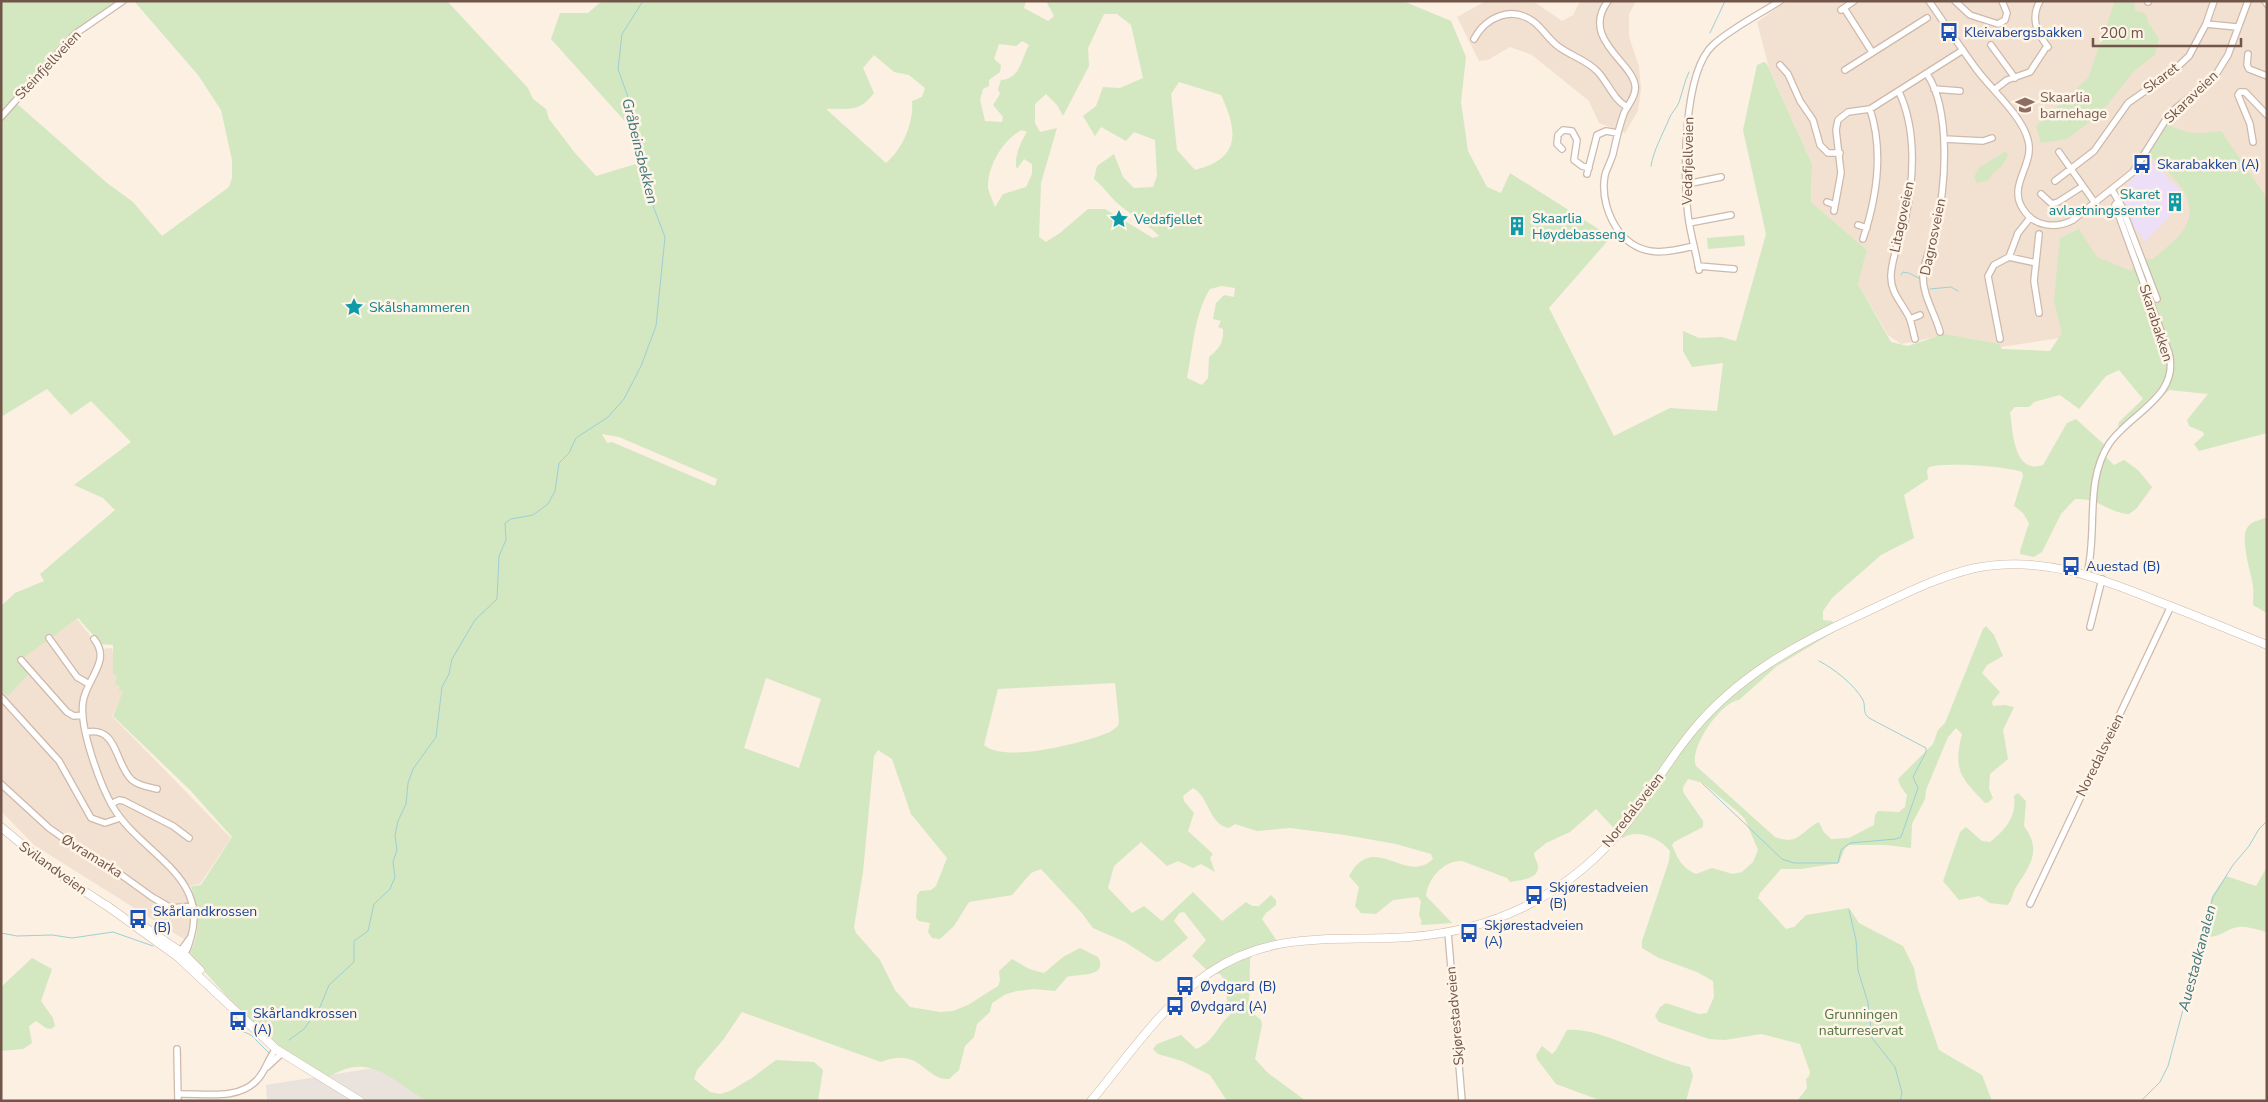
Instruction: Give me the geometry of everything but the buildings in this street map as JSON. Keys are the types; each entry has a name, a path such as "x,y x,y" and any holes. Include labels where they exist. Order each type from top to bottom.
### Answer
{"main road":[{"name":"Noredalsveien","path":"1091,1101 1179,998 1200,980 1233,959 1263,947 1296,940 1408,937 1448,932 1478,925 1521,908 1556,889 1584,867 1619,832 1682,744 1710,711 1750,675 1794,647 1926,584 1963,571 1992,566 2025,564 2054,567 2102,579 2267,644"},
{"name":"Svilandveien","path":"1,827 55,872 180,953 222,997 279,1051 360,1101"}],"street":[{"name":"Steinfjellveien","path":"1,117 75,34 123,1"},
{"path":"1608,1 1602,13 1605,40 1635,85 1634,94 1617,133 1605,178 1604,192 1609,213 1620,232 1638,247 1651,252 1666,253 1694,246"},
{"name":"Vedafjellveien","path":"1734,269 1698,268 1689,223 1687,117 1702,61 1712,46 1780,1"},
{"path":"1854,1 1843,9 1872,52"},
{"path":"1929,1 1963,50 2017,119 2028,140 2029,151 2019,181 2018,194 2020,205 2030,218 2018,233 2008,257 1994,265 1988,276 2000,339"},
{"path":"1956,1 1970,15 1994,24 2002,23 2006,17 2007,9 2002,1"},
{"path":"1994,90 2007,80 2030,72 2048,46 2035,25 2035,11 2040,1"},
{"name":"Skaret","path":"2055,180 2094,151 2128,103 2180,66 2195,48 2214,1"},
{"name":"Skaraveien","path":"2030,218 2043,225 2057,226 2073,220 2112,190 2139,164 2170,113 2215,76 2228,55 2248,1"},
{"path":"1474,39 1490,20 1504,14 1524,16 1537,25 1560,48 1595,69 1608,83 1620,102 1627,108"},
{"path":"1915,15 1920,22"},
{"path":"1845,70 1926,18"},
{"path":"2206,24 2237,27"},
{"path":"1991,45 2015,78"},
{"path":"1827,202 1834,208 1841,173 1836,130 1838,120 1848,112 1870,109 1963,50"},
{"path":"2248,54 2247,65 2249,69 2267,76"},
{"path":"1780,65 1788,74 1800,101 1813,120 1820,145 1828,152 1840,153"},
{"name":"Dagrosveien","path":"1927,74 1934,89 1944,139 1942,195 1924,273 1926,296 1940,332"},
{"path":"1934,89 1960,91"},
{"name":"Litagoveien","path":"1898,92 1908,128 1912,172 1906,212 1893,259 1891,277 1894,294 1910,319 1915,339"},
{"path":"2253,142 2250,124 2238,95 2240,92 2246,92 2267,114"},
{"path":"1863,239 1878,178 1876,134 1870,109"},
{"path":"1562,150 1557,144 1558,135 1563,130 1572,131 1578,140 1574,160 1588,171 1597,135 1606,131 1617,133"},
{"path":"1944,139 1983,141 1992,138"},
{"path":"2058,152 2095,203"},
{"path":"1687,184 1721,177"},
{"path":"2041,194 2052,204 2083,186"},
{"name":"Skarabakken","path":"2112,190 2119,200 2157,299"},
{"name":"Skarabakken","path":"2087,574 2091,553 2095,488 2102,456 2121,430 2159,395 2169,379 2171,368 2169,353 2115,205 2119,200"},
{"path":"1689,223 1731,216"},
{"path":"1858,225 1867,228"},
{"path":"2039,234 2034,289 2039,314"},
{"path":"2008,257 2036,263"},
{"path":"1910,319 1920,315"},
{"path":"2090,627 2102,579"},
{"name":"Noredalsveien","path":"2030,904 2171,606"},
{"path":"49,638 76,675 88,684"},
{"path":"94,639 101,649 101,658 97,670 88,684 83,700 83,715 97,772 111,804 120,818 133,834 179,875 188,891 195,922 188,948 180,953"},
{"path":"21,660 67,712 74,716 83,715"},
{"path":"1,697 59,761 91,818 105,823 120,818"},
{"path":"87,732 97,731 107,738 116,748 131,779 139,784 158,789"},
{"name":"Øvramarka","path":"1,784 49,828 90,857 109,866 152,897 175,909 192,906"},
{"path":"111,804 119,800 124,801 173,826 189,838"},
{"name":"Skjørestadveien","path":"1448,932 1462,1101"},
{"path":"177,1049 178,1097 235,1093 251,1085 279,1051"}],"shaded area":[{"path":"1486,1 1536,3 1562,21 1573,15 1580,1 1636,1 1629,14 1629,37 1639,66 1641,89 1638,111 1625,133 1599,123 1589,101 1532,55 1510,47 1488,60 1479,61 1457,17"},
{"path":"1787,1 2267,1 2267,307 1980,350 1936,337 1901,344 1888,335 1858,284 1867,250 1811,202 1812,164 1769,68 1757,22"},
{"path":"2148,158 2179,188 2185,201 2144,242 2140,233 2135,230 2121,194"},
{"path":"77,619 101,649 112,648 124,692 112,716 231,838 200,884 186,886 195,915 190,943 34,845 1,811 1,675 10,665"},
{"path":"380,1067 437,1101 267,1101 266,1085"}],"green space":[{"name":"Grunningen naturreservat","path":"1,1 123,1 83,27 15,102 107,183 133,202 162,236 229,187 232,178 232,160 221,110 198,75 134,1 447,1 528,88 533,99 546,109 549,119 575,153 596,176 639,163 631,128 551,39 560,13 588,13 602,1 1026,1 1024,8 1048,21 1054,16 1046,1 1403,1 1451,21 1466,57 1461,102 1468,151 1487,187 1501,193 1510,173 1611,237 1549,308 1614,436 1670,408 1717,411 1723,363 1692,367 1683,351 1683,331 1699,338 1721,337 1736,341 1766,234 1743,130 1757,65 1764,62 1767,64 1812,164 1811,202 1867,250 1858,284 1891,342 1908,346 1944,334 1999,344 2002,349 2050,351 2062,333 2054,300 2060,238 2079,229 2097,257 2131,271 2138,258 2153,259 2174,241 2184,229 2189,218 2187,197 2174,178 2149,155 2165,122 2185,131 2205,133 2221,131 2267,198 2267,433 2199,451 2194,444 2204,435 2203,432 2189,426 2187,420 2208,394 2169,390 2142,416 2121,429 2118,426 2119,422 2143,399 2119,370 2106,376 2079,409 2060,395 2034,402 2029,407 2015,407 2010,412 2014,439 2020,457 2026,463 2033,466 2043,465 2067,423 2076,419 2108,448 2106,457 2114,465 2124,460 2138,470 2152,487 2137,508 2129,514 2114,511 2084,499 2075,499 2061,514 2042,552 2034,557 2020,554 2029,523 2023,513 2014,506 2023,476 2022,472 1976,465 1929,467 1927,471 1928,479 1904,495 1914,538 1881,555 1832,598 1823,611 1823,620 1832,621 1839,629 1777,666 1739,700 1732,702 1724,708 1708,727 1697,748 1696,766 1775,837 1789,840 1795,839 1819,822 1823,831 1831,839 1849,838 1874,825 1875,815 1878,811 1899,812 1905,807 1907,795 1898,779 1933,744 1938,730 1945,723 1983,629 1986,626 1994,635 2003,656 1987,665 1982,673 2000,692 1992,702 1993,706 2005,705 2014,707 2003,730 2008,759 1990,774 1989,789 1993,798 1985,803 1964,779 1958,756 1962,734 1956,728 1948,737 1926,790 1925,799 1912,824 1911,848 1886,845 1849,845 1845,848 1839,863 1801,869 1781,869 1760,893 1758,898 1786,929 1794,927 1806,915 1849,908 1859,923 1903,946 1914,968 1918,989 1939,1050 1982,1075 1992,1101 1797,1101 1807,1088 1806,1079 1810,1072 1800,1044 1761,1034 1725,1040 1709,1039 1659,1022 1655,1016 1660,1007 1666,1003 1699,1014 1707,1013 1714,997 1713,981 1697,972 1659,958 1642,948 1642,941 1669,861 1670,851 1661,842 1641,834 1628,835 1623,838 1596,809 1570,832 1546,843 1534,853 1538,868 1537,872 1531,877 1510,882 1507,878 1462,861 1455,861 1443,867 1430,883 1426,896 1452,923 1423,925 1420,924 1422,922 1419,915 1421,901 1418,897 1393,900 1376,914 1361,913 1355,906 1359,887 1349,876 1359,863 1369,858 1390,860 1412,867 1422,866 1433,859 1431,854 1396,844 1345,835 1290,828 1257,831 1235,824 1229,828 1217,822 1203,797 1193,788 1183,796 1184,801 1194,813 1188,831 1213,854 1210,858 1215,872 1201,864 1193,868 1178,861 1167,866 1141,842 1114,866 1108,888 1132,913 1144,906 1162,921 1193,892 1222,921 1246,902 1252,906 1259,906 1271,895 1276,900 1276,905 1262,919 1277,941 1278,949 1253,955 1250,959 1249,1010 1261,1020 1262,1025 1255,1059 1268,1073 1306,1101 1227,1101 1210,1075 1182,1061 1158,1054 1153,1049 1157,1044 1181,1035 1196,1049 1211,1038 1230,1015 1223,978 1220,974 1210,973 1192,956 1206,940 1184,912 1179,913 1174,921 1188,938 1160,961 1156,962 1125,942 1093,928 1081,912 1041,869 1031,873 1012,895 969,902 954,926 940,939 932,938 928,932 930,923 919,921 916,918 917,895 920,891 931,890 936,886 947,858 911,814 892,759 878,750 874,756 863,872 854,927 856,933 880,960 895,990 910,1007 940,1012 953,1011 968,1005 998,986 1000,981 999,971 1012,959 1029,969 1044,973 1063,957 1080,948 1098,957 1100,964 1096,972 1067,977 1055,991 1034,989 1017,991 1006,994 992,1003 990,1012 977,1024 974,1037 965,1046 959,1070 949,1079 933,1075 921,1065 905,1058 894,1058 881,1062 742,1012 723,1040 697,1070 694,1079 710,1092 720,1094 730,1091 752,1078 776,1060 814,1062 823,1070 818,1101 427,1101 391,1078 368,1068 356,1067 342,1070 327,1078 286,1054 250,1022 190,953 194,944 198,920 191,886 201,885 232,837 190,790 113,716 123,692 119,690 120,686 115,684 117,677 113,673 113,645 101,644 78,618 19,661 29,673 8,696 2,691 1,693 1,606 15,593 44,581 40,574 115,510 103,498 74,485 131,442 91,401 71,415 47,389 1,417","holes":["1104,14 1117,14 1131,25 1143,78 1120,88 1103,87 1096,106 1083,116 1095,136 1101,127 1126,141 1134,132 1155,140 1157,176 1153,187 1134,188 1123,177 1114,154 1097,166 1094,179 1116,202 1149,226 1159,236 1153,238 1105,209 1088,209 1060,233 1046,242 1039,237 1041,183 1057,128 1040,132 1035,123 1035,104 1046,94 1057,105 1063,116 1089,66 1088,48","1022,41 1029,45 1017,72 1013,76 1001,80 998,89 1000,94 993,105 1003,117 1002,122 985,121 980,100 983,89 989,86 989,80 1000,72 1001,65 994,59 999,44 1016,46","874,55 894,72 909,75 925,88 922,97 912,101 911,118 906,135 898,150 886,163 826,109 858,107 874,93 863,68","1179,82 1221,95 1231,120 1232,142 1228,151 1221,159 1195,170 1177,150 1171,94","1022,130 1027,132 1018,150 1016,165 1017,169 1024,159 1032,164 1032,174 1026,187 1003,194 995,207 988,188 988,180 993,163 1003,147 1015,134","1222,286 1235,288 1234,297 1224,295 1216,303 1213,319 1221,321 1218,327 1223,329 1223,338 1218,348 1209,357 1208,378 1202,385 1187,378 1197,320 1210,289","602,434 619,437 717,479 715,486 612,442 607,443","766,678 821,699 799,768 744,748","1115,683 1119,721 1118,726 1110,732 1065,746 1027,752 994,750 984,745 998,689","1688,779 1703,783 1745,819 1758,850 1753,862 1742,872 1733,874 1712,868 1696,874 1683,865 1672,845 1674,842 1703,827 1703,821 1683,792 1683,787"]},
{"path":"2115,1 2134,1 2135,10 2146,14 2148,22 2159,39 2155,55 2135,70 2100,114 2067,139 2041,143 2036,126 2088,78"},
{"path":"2006,151 2008,155 2002,166 1992,174 1989,180 1977,183 1974,177 1979,168"},
{"path":"1744,235 1745,246 1708,249 1707,238"},
{"path":"2267,517 2267,613 2253,605 2253,585 2247,556 2245,533 2249,525"},
{"path":"2018,793 2026,801 2024,826 2030,835 2033,851 2029,866 2015,889 2010,902 2007,905 1990,903 1979,896 1959,900 1943,881 1960,832 1966,827 1982,841 1990,842 2005,828 2012,817 2014,796"},
{"path":"2267,867 2267,932 2238,927 2215,936 2206,937 2203,934 2212,896 2226,876 2256,886"},
{"path":"32,958 52,969 41,1001 53,1018 55,1026 51,1029 46,1028 36,1021 29,1026 32,1043 23,1049 1,1051 1,987"},
{"path":"1567,1030 1581,1030 1596,1034 1690,1067 1693,1076 1686,1101 1602,1101 1556,1084 1536,1055 1542,1046 1552,1054"}],"waterway":[{"name":"Gråbeinsbekken","path":"289,1040 304,1029 320,1007 329,985 354,962 354,941 368,931 374,904 390,889 395,877 393,862 397,850 395,835 398,821 406,804 408,783 413,769 436,737 442,687 449,674 452,659 475,620 497,599 499,556 506,540 505,523 511,519 533,515 548,504 555,491 559,463 569,453 576,438 608,417 624,399 641,366 656,326 665,237 647,190 629,100 618,69 622,34 643,1"},
{"path":"1710,33 1725,1"},
{"path":"1651,166 1659,142 1679,102 1689,72"},
{"path":"1901,275 1903,272 1908,273"},
{"path":"1909,273 1920,279"},
{"path":"1930,289 1951,287 1958,291"},
{"path":"1702,783 1782,859 1794,863 1838,863 1841,850 1850,843 1901,837 1918,788 1913,777 1926,752 1926,748 1869,718 1865,712 1863,700 1855,689 1837,672 1819,661"},
{"name":"Auestadkanalen","path":"2141,1101 2160,1082 2168,1066 2213,897 2233,865 2267,821"},
{"path":"1849,910 1856,940 1858,970 1868,1003 1872,1038 1895,1067 1902,1093 1900,1101"},
{"path":"1,933 17,936 52,935 72,938 113,932 153,946"},
{"name":"Gråbeinsbekken","path":"235,1028 251,1035 269,1053"}],"place":[{"name":"Kleivabergsbakken","path":"1949,32"},
{"name":"Skaarlia barnehage","path":"2025,105"},
{"name":"Skarabakken (A)","path":"2142,164"},
{"name":"Skaret avlastningssenter","path":"2175,202"},
{"name":"Vedafjellet","path":"1119,219"},
{"name":"Skaarlia Høydebasseng","path":"1517,226"},
{"name":"Skålshammeren","path":"354,307"},
{"name":"Auestad (B)","path":"2071,566"},
{"name":"Skjørestadveien (B)","path":"1534,895"},
{"name":"Skårlandkrossen (B)","path":"138,919"},
{"name":"Skjørestadveien (A)","path":"1469,933"},
{"name":"Øydgard (B)","path":"1185,986"},
{"name":"Øydgard (A)","path":"1175,1006"},
{"name":"Skårlandkrossen (A)","path":"238,1021"}]}
